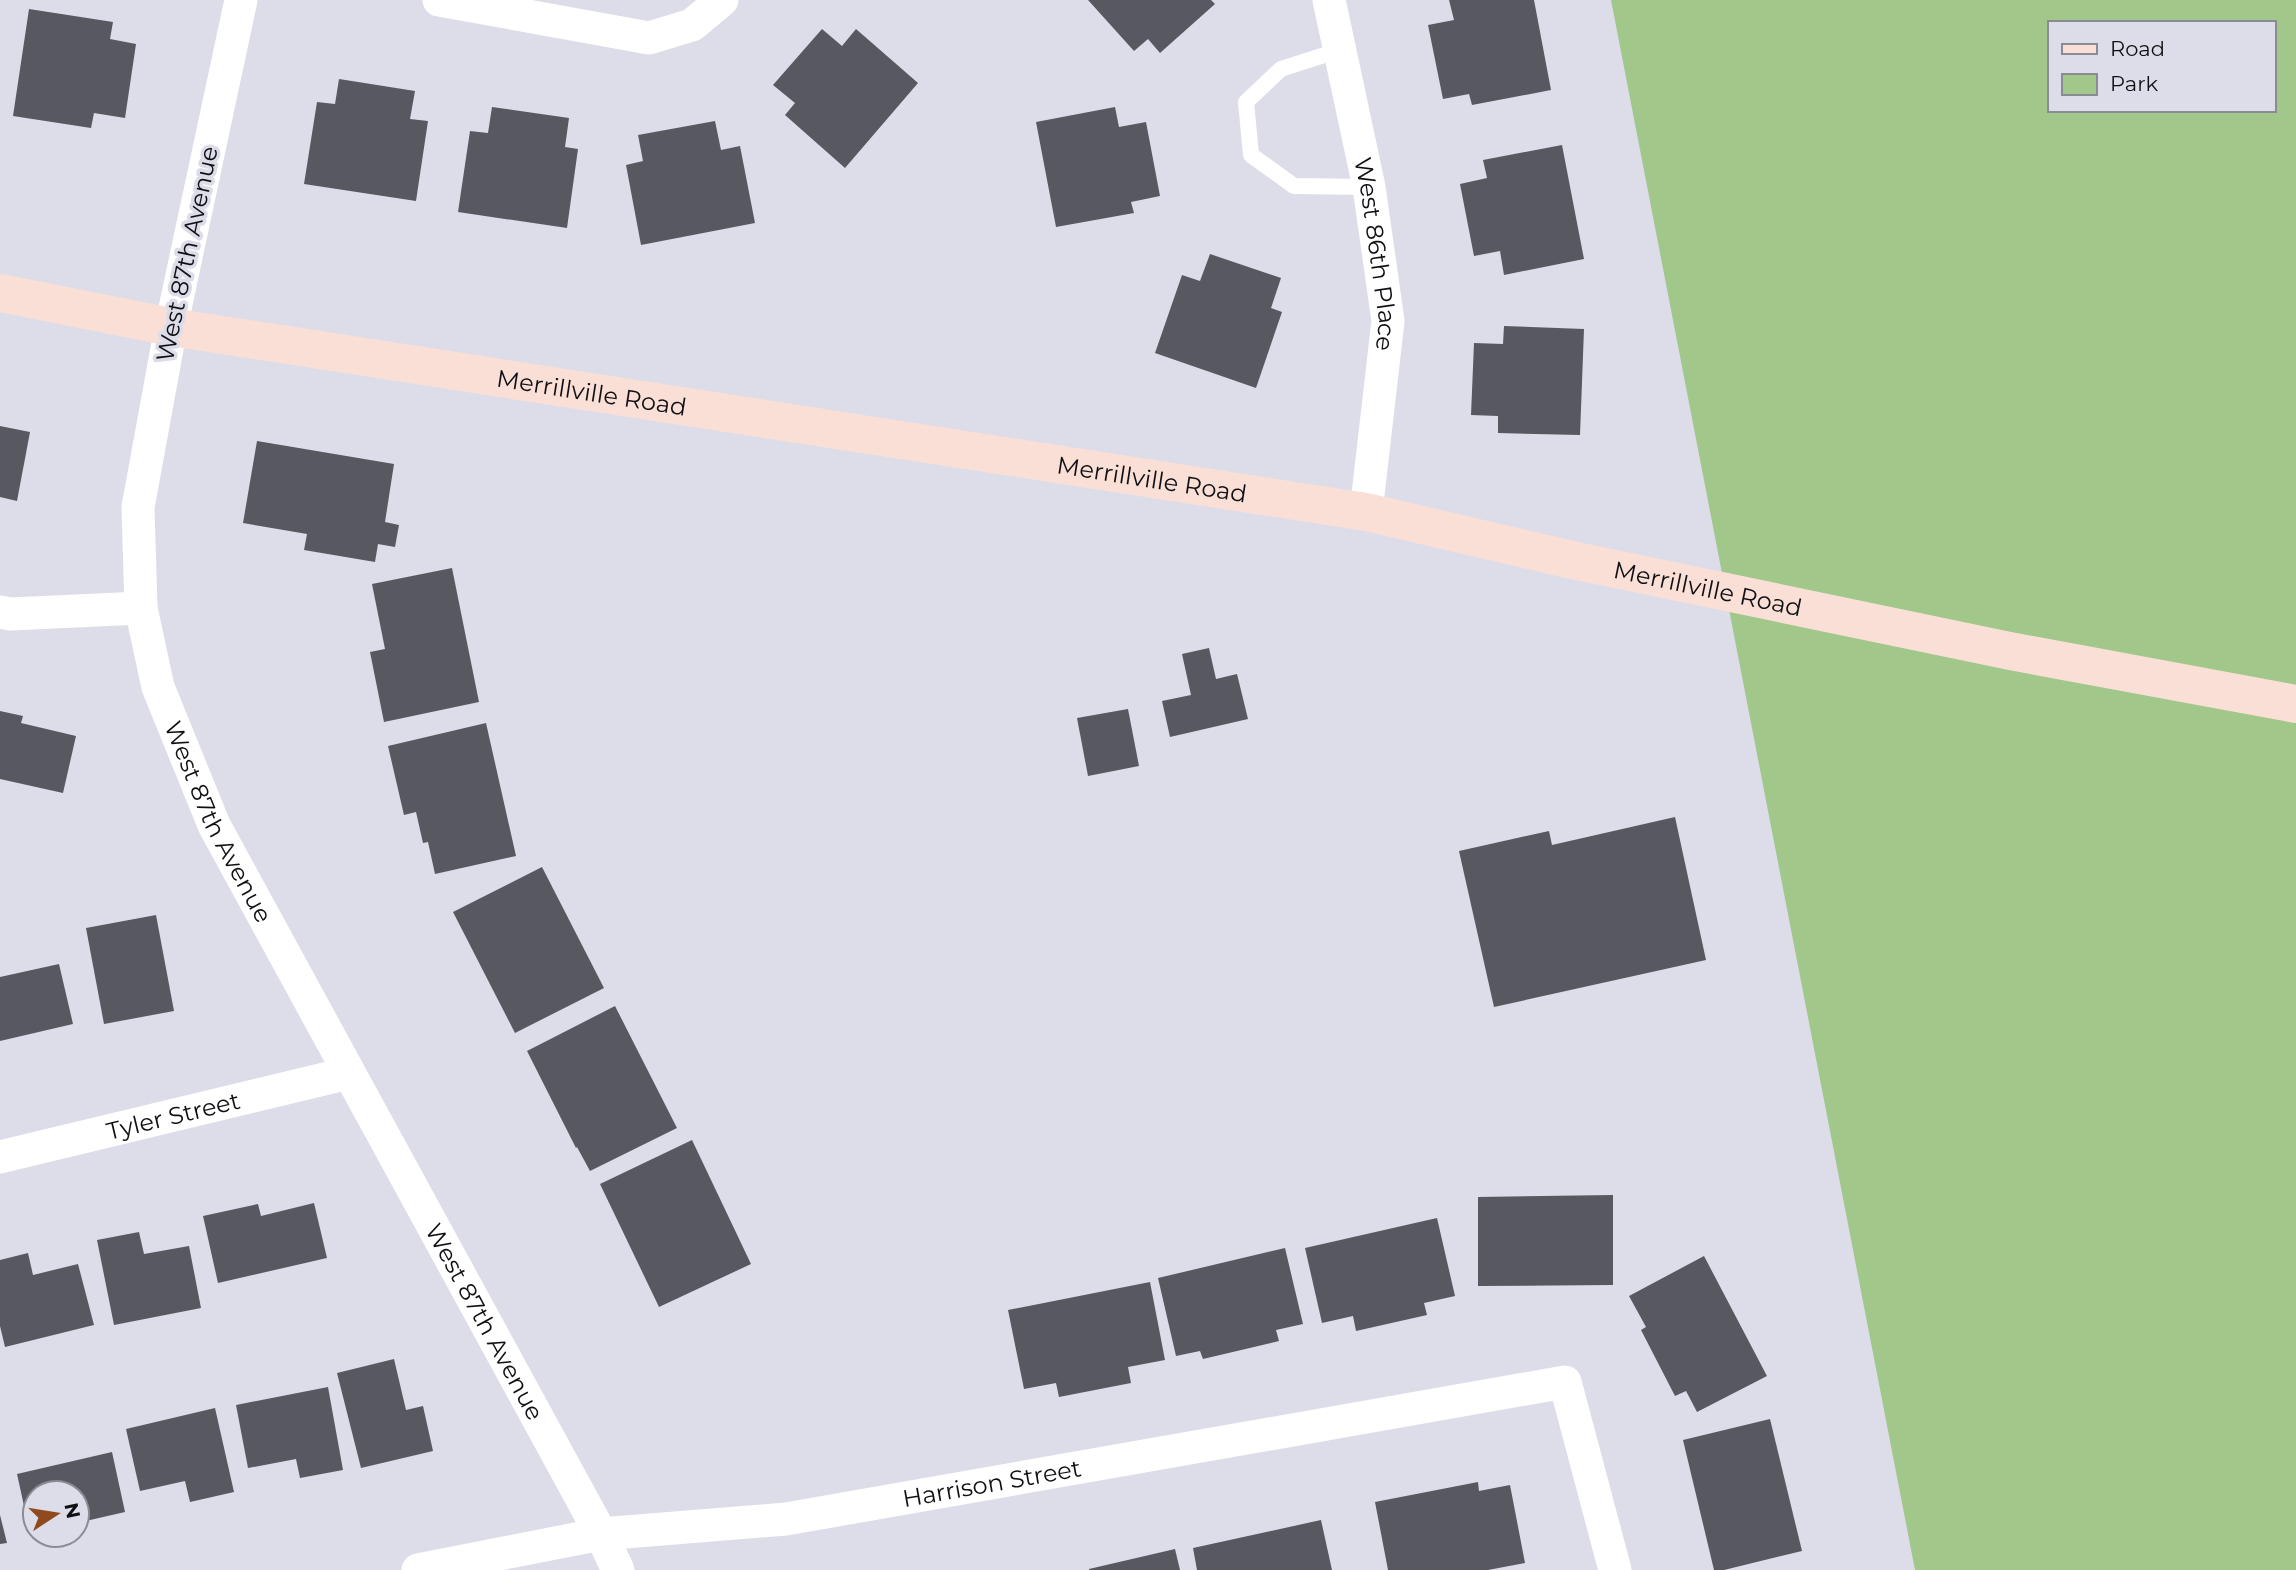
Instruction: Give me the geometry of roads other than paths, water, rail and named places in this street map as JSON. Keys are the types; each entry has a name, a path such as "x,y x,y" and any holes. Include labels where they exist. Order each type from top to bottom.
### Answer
{"street":[{"name":"West 87th Avenue","path":"241,0 171,327 138,507 141,608 158,687 214,825 601,1534 618,1570"},
{"path":"439,0 649,38 692,25 722,0"},
{"name":"West 86th Place","path":"1329,0 1369,187 1388,321 1366,512"},
{"name":"Merrillville Road","path":"0,293 171,327 1366,512 1572,560 2010,651 2296,704"},
{"path":"0,612 10,614 141,608"},
{"name":"Tyler Street","path":"0,1157 349,1073"},
{"name":"Harrison Street","path":"418,1570 601,1534 786,1519 1565,1382 1615,1570"}],"lane":[{"path":"1339,50 1281,69 1246,102 1251,155 1294,186 1369,187"}]}
